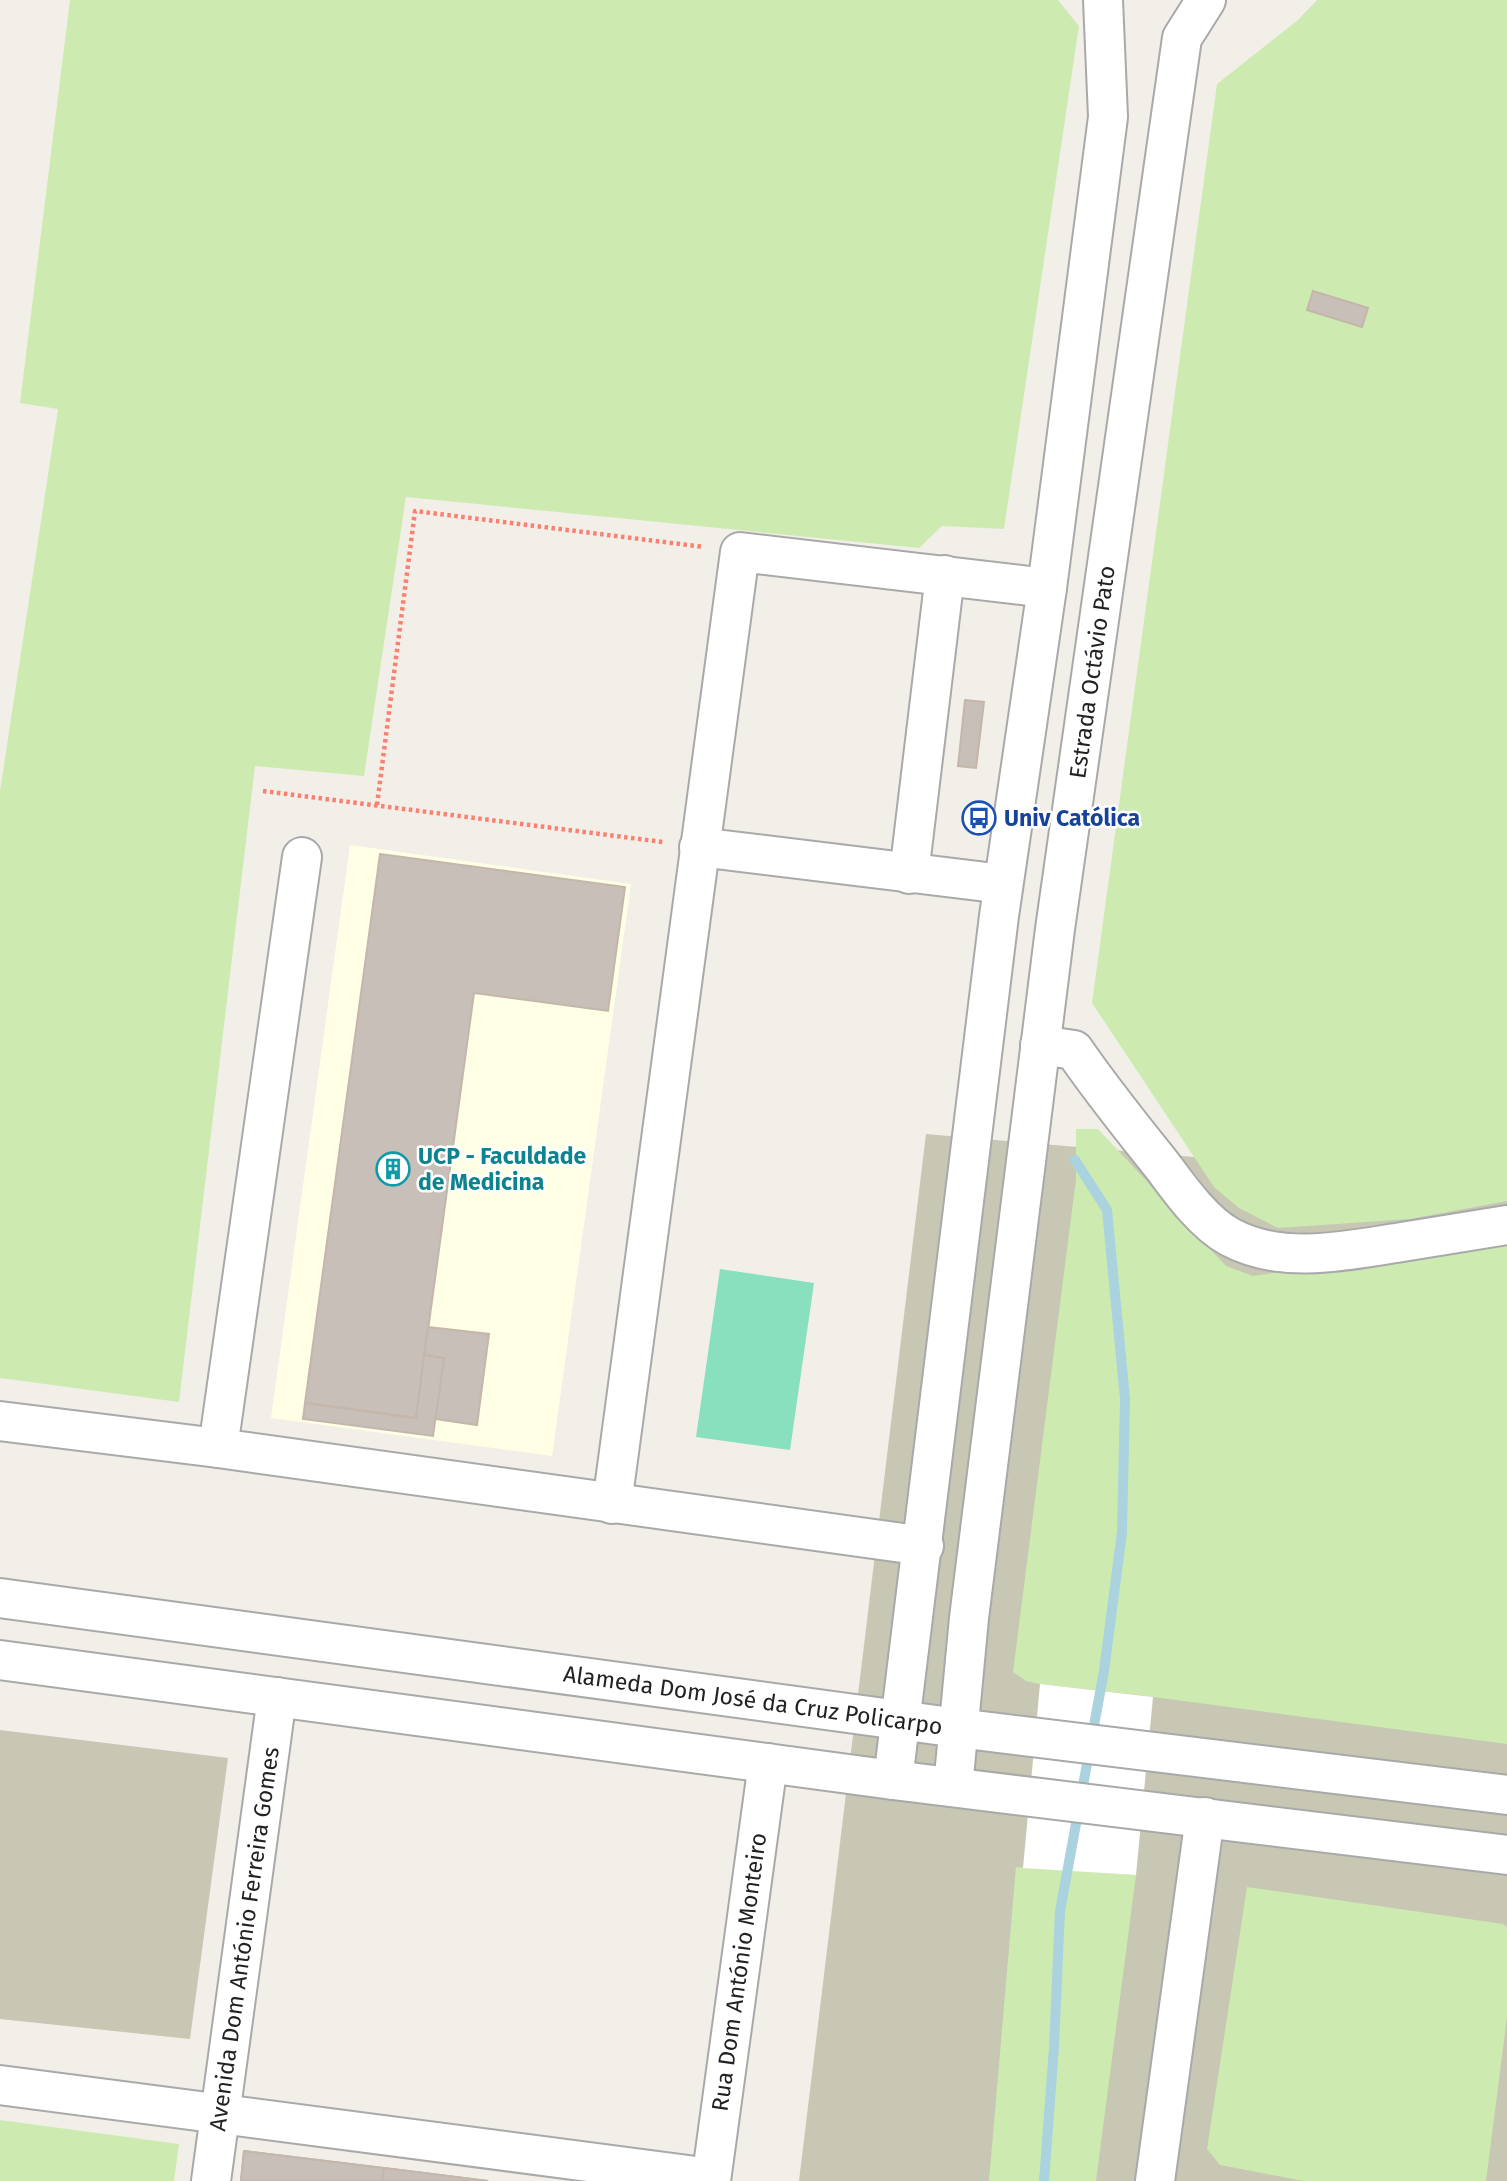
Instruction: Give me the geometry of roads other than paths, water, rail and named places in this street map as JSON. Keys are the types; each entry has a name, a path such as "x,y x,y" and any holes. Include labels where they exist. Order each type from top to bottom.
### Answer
{"street":[{"path":"893,1780 924,1546 1003,884 1048,588 1108,117 1103,0"},
{"name":"Estrada Octávio Pato","path":"953,1787 969,1618 1040,1045 1182,38 1206,0"},
{"path":"612,1504 740,552 1048,588"},
{"path":"909,874 945,575"},
{"path":"699,847 1003,884"},
{"path":"218,1448 302,857"},
{"path":"1040,1045 1074,1050 1105,1094 1199,1211 1229,1237 1262,1248 1294,1254 1343,1251 1507,1225"},
{"path":"0,1421 218,1448 924,1546"},
{"name":"Alameda Dom José da Cruz Policarpo","path":"0,1598 958,1728 1507,1795"},
{"path":"0,1660 893,1780 1507,1855"},
{"name":"Avenida Dom António Ferreira Gomes","path":"211,2181 277,1697"},
{"name":"Rua Dom António Monteiro","path":"711,2180 768,1763"},
{"path":"1155,2181 1205,1817"},
{"path":"0,2085 711,2180"}],"waterway":[{"path":"1044,2181 1060,1911 1104,1671 1122,1532 1125,1399 1107,1210 1075,1160"}],"place":[{"name":"Univ Católica","path":"979,818"},
{"name":"UCP - Faculdade de Medicina","path":"393,1169"}]}
